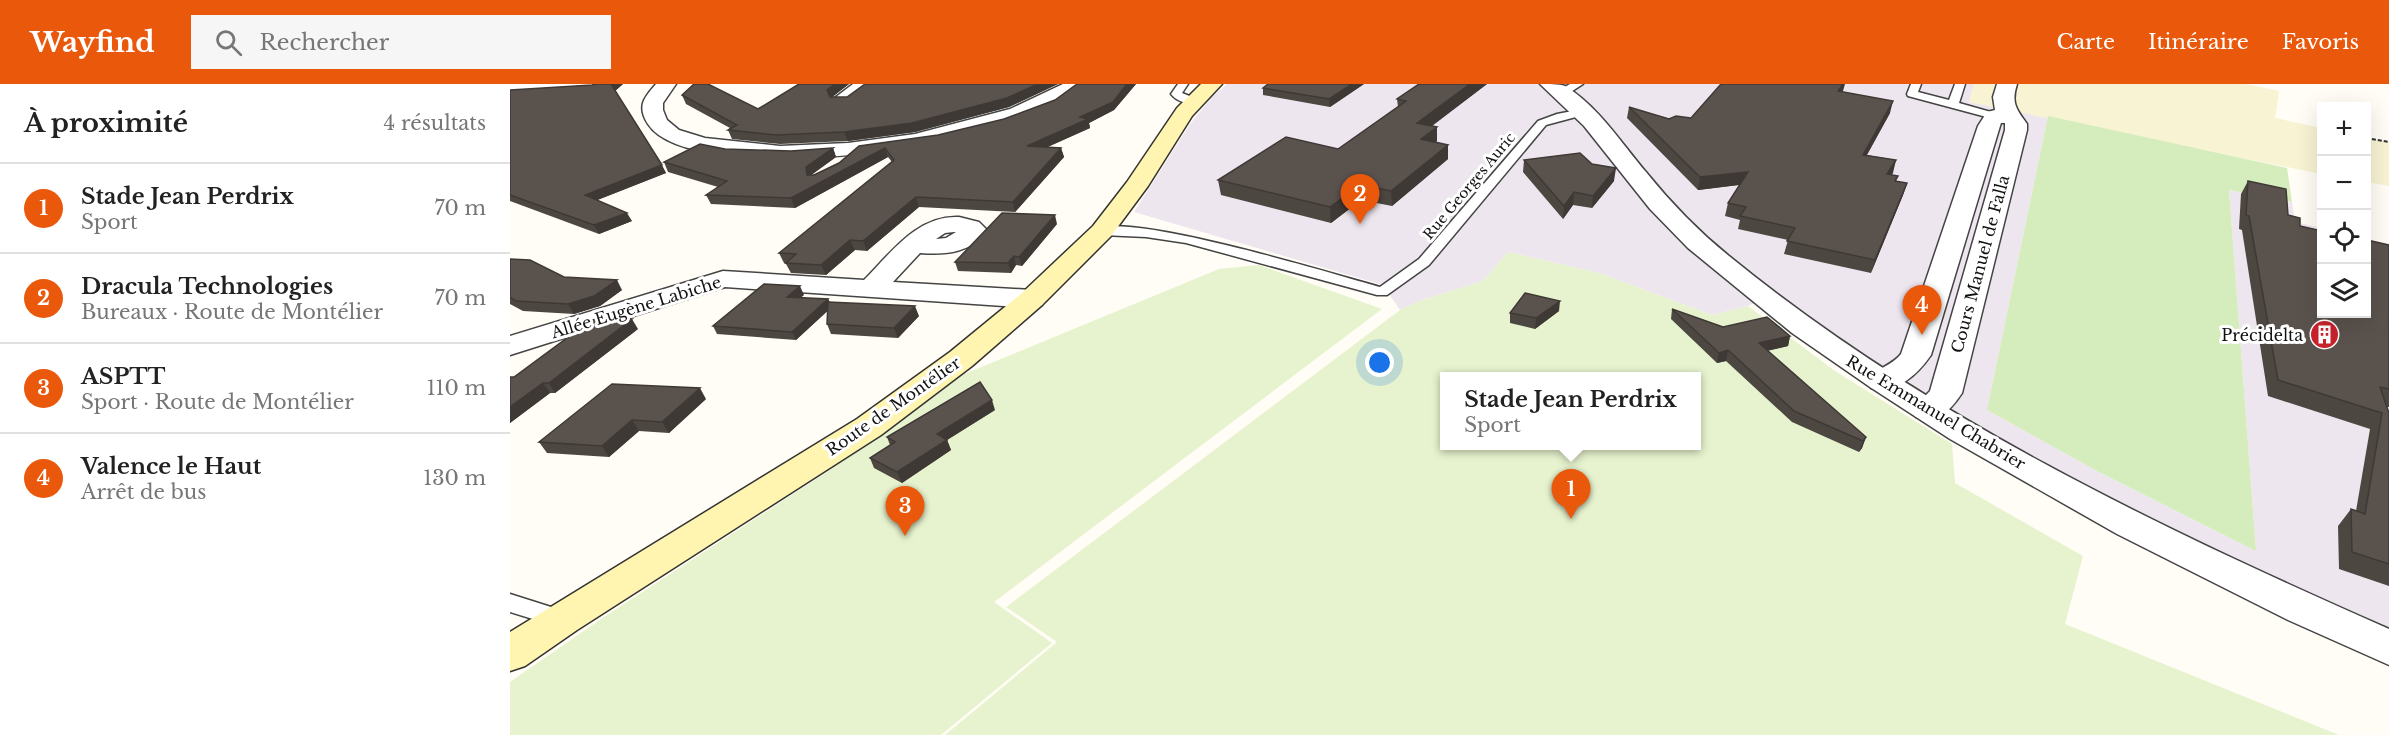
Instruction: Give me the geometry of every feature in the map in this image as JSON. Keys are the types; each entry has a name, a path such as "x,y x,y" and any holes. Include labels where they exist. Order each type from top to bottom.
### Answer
{"main road":[{"name":"Route de Montélier","path":"510,654 869,427 961,359 1032,299 1102,231 1136,186 1176,123 1188,92 1212,84"}],"street":[{"path":"510,90 596,84"},
{"path":"666,84 653,103 654,116 672,135 692,143 764,152 853,154 982,125 1028,110 1063,94 1076,84"},
{"path":"842,100 866,84"},
{"name":"Cours Manuel de Falla","path":"1882,381 1907,368 1916,356 2000,116 2007,84"},
{"name":"Rue Emmanuel Chabrier","path":"1568,93 1653,196 1690,236 1772,303 1882,381 1928,410 2082,498 2178,549 2389,648"},
{"name":"Cours Manuel de Falla","path":"1928,410 1946,393 2016,130 2014,120 2000,116"},
{"path":"871,289 916,245"},
{"name":"Allée Eugène Labiche","path":"510,346 723,279 1032,299"}],"lane":[{"path":"1916,84 1912,94 2000,116"},
{"path":"1953,104 1960,84"},
{"name":"Rue Georges Auric","path":"1102,231 1146,233 1187,239 1382,292 1424,262 1542,123 1561,116 1568,93"},
{"path":"510,603 562,619"}],"path":[{"path":"2371,139 2389,142"}],"shaded area":[{"path":"1227,84 1974,84 1969,102 2048,116 1987,410 2095,470 2256,551 2229,190 2292,202 2295,222 2317,227 2317,318 2371,318 2371,240 2389,244 2389,638 2092,491 1949,408 1810,319 1776,293 1748,306 1712,315 1599,273 1508,252 1483,281 1419,301 1400,310 1383,285 1134,212 1190,124 1212,97"},
{"path":"1974,84 2246,84 2279,91 2275,118 2317,127 2317,173 1969,102"},
{"path":"2371,139 2389,142 2389,186 2371,183"}],"green space":[{"path":"2048,116 2287,168 2292,202 2229,190 2256,551 2095,470 1987,410"},
{"path":"1508,252 1599,273 1712,315 1748,306 1835,371 1952,444 1955,483 2083,556 2065,624 2339,735 945,735 1057,642 1006,607 1400,310 1419,301 1483,281"},
{"path":"1259,265 1382,309 994,602 1052,643 941,735 510,735 510,682 604,617 830,470 962,375 1219,269"}],"building":[{"path":"611,84 662,165 585,195 627,213 594,225 510,195 510,90"},
{"path":"694,84 708,84 758,109 799,84 835,84 827,90 830,97 847,97 865,84 1038,84 1007,98 912,123 844,132 776,135 728,130 737,125 682,95"},
{"path":"1077,84 1127,84 1113,102 1080,117 1088,119 1027,146 1061,148 1013,202 916,197 863,241 850,240 821,265 786,263 796,254 779,253 894,160 885,148 791,198 706,195 727,181 664,162 700,144 725,149 791,151 833,148 806,167 807,175 814,175 839,163 859,146 938,135 1004,119 1055,100"},
{"path":"1268,84 1352,84 1329,99 1263,88"},
{"path":"1419,84 1470,84 1417,123 1437,127 1421,139 1448,145 1391,191 1360,185 1330,207 1218,180 1286,137 1338,149 1406,101 1397,99"},
{"path":"1721,84 1843,84 1838,91 1893,101 1863,155 1896,160 1887,174 1898,176 1895,181 1907,183 1875,260 1787,241 1795,228 1740,216 1746,207 1728,203 1748,172 1700,177 1629,107 1669,119 1676,116 1691,118"},
{"path":"1580,153 1592,164 1616,168 1593,196 1574,192 1564,206 1524,160"},
{"path":"2248,181 2286,189 2288,215 2300,218 2300,226 2317,230 2317,318 2371,318 2371,241 2389,245 2389,389 2380,387 2389,413 2389,564 2352,552 2351,509 2365,514 2382,413 2278,380 2249,216 2246,215"},
{"path":"1002,213 1055,215 1019,257 1014,256 1008,263 955,262"},
{"path":"510,259 530,260 564,277 617,280 594,296 568,304 516,301 510,297"},
{"path":"764,284 800,286 787,297 828,299 792,332 713,326"},
{"path":"1525,293 1560,301 1536,318 1510,313"},
{"path":"828,302 915,306 894,328 827,324"},
{"path":"1672,309 1723,327 1767,317 1790,336 1759,343 1866,437 1863,441 1794,411 1728,350 1719,353"},
{"path":"599,318 632,319 549,383 543,383 510,407 510,377 514,377 590,321"},
{"path":"980,382 992,400 937,434 947,440 897,472 870,458 895,442 887,437"},
{"path":"612,384 700,388 662,422 632,420 602,446 539,442"}],"place":[{"name":"Dracula Technologies","path":"1360,224"},
{"name":"Valence le Haut","path":"1922,335"},
{"name":"Précidelta","path":"2324,335"},
{"name":"Stade Jean Perdrix","path":"1571,519"},
{"name":"ASPTT","path":"905,536"}]}
